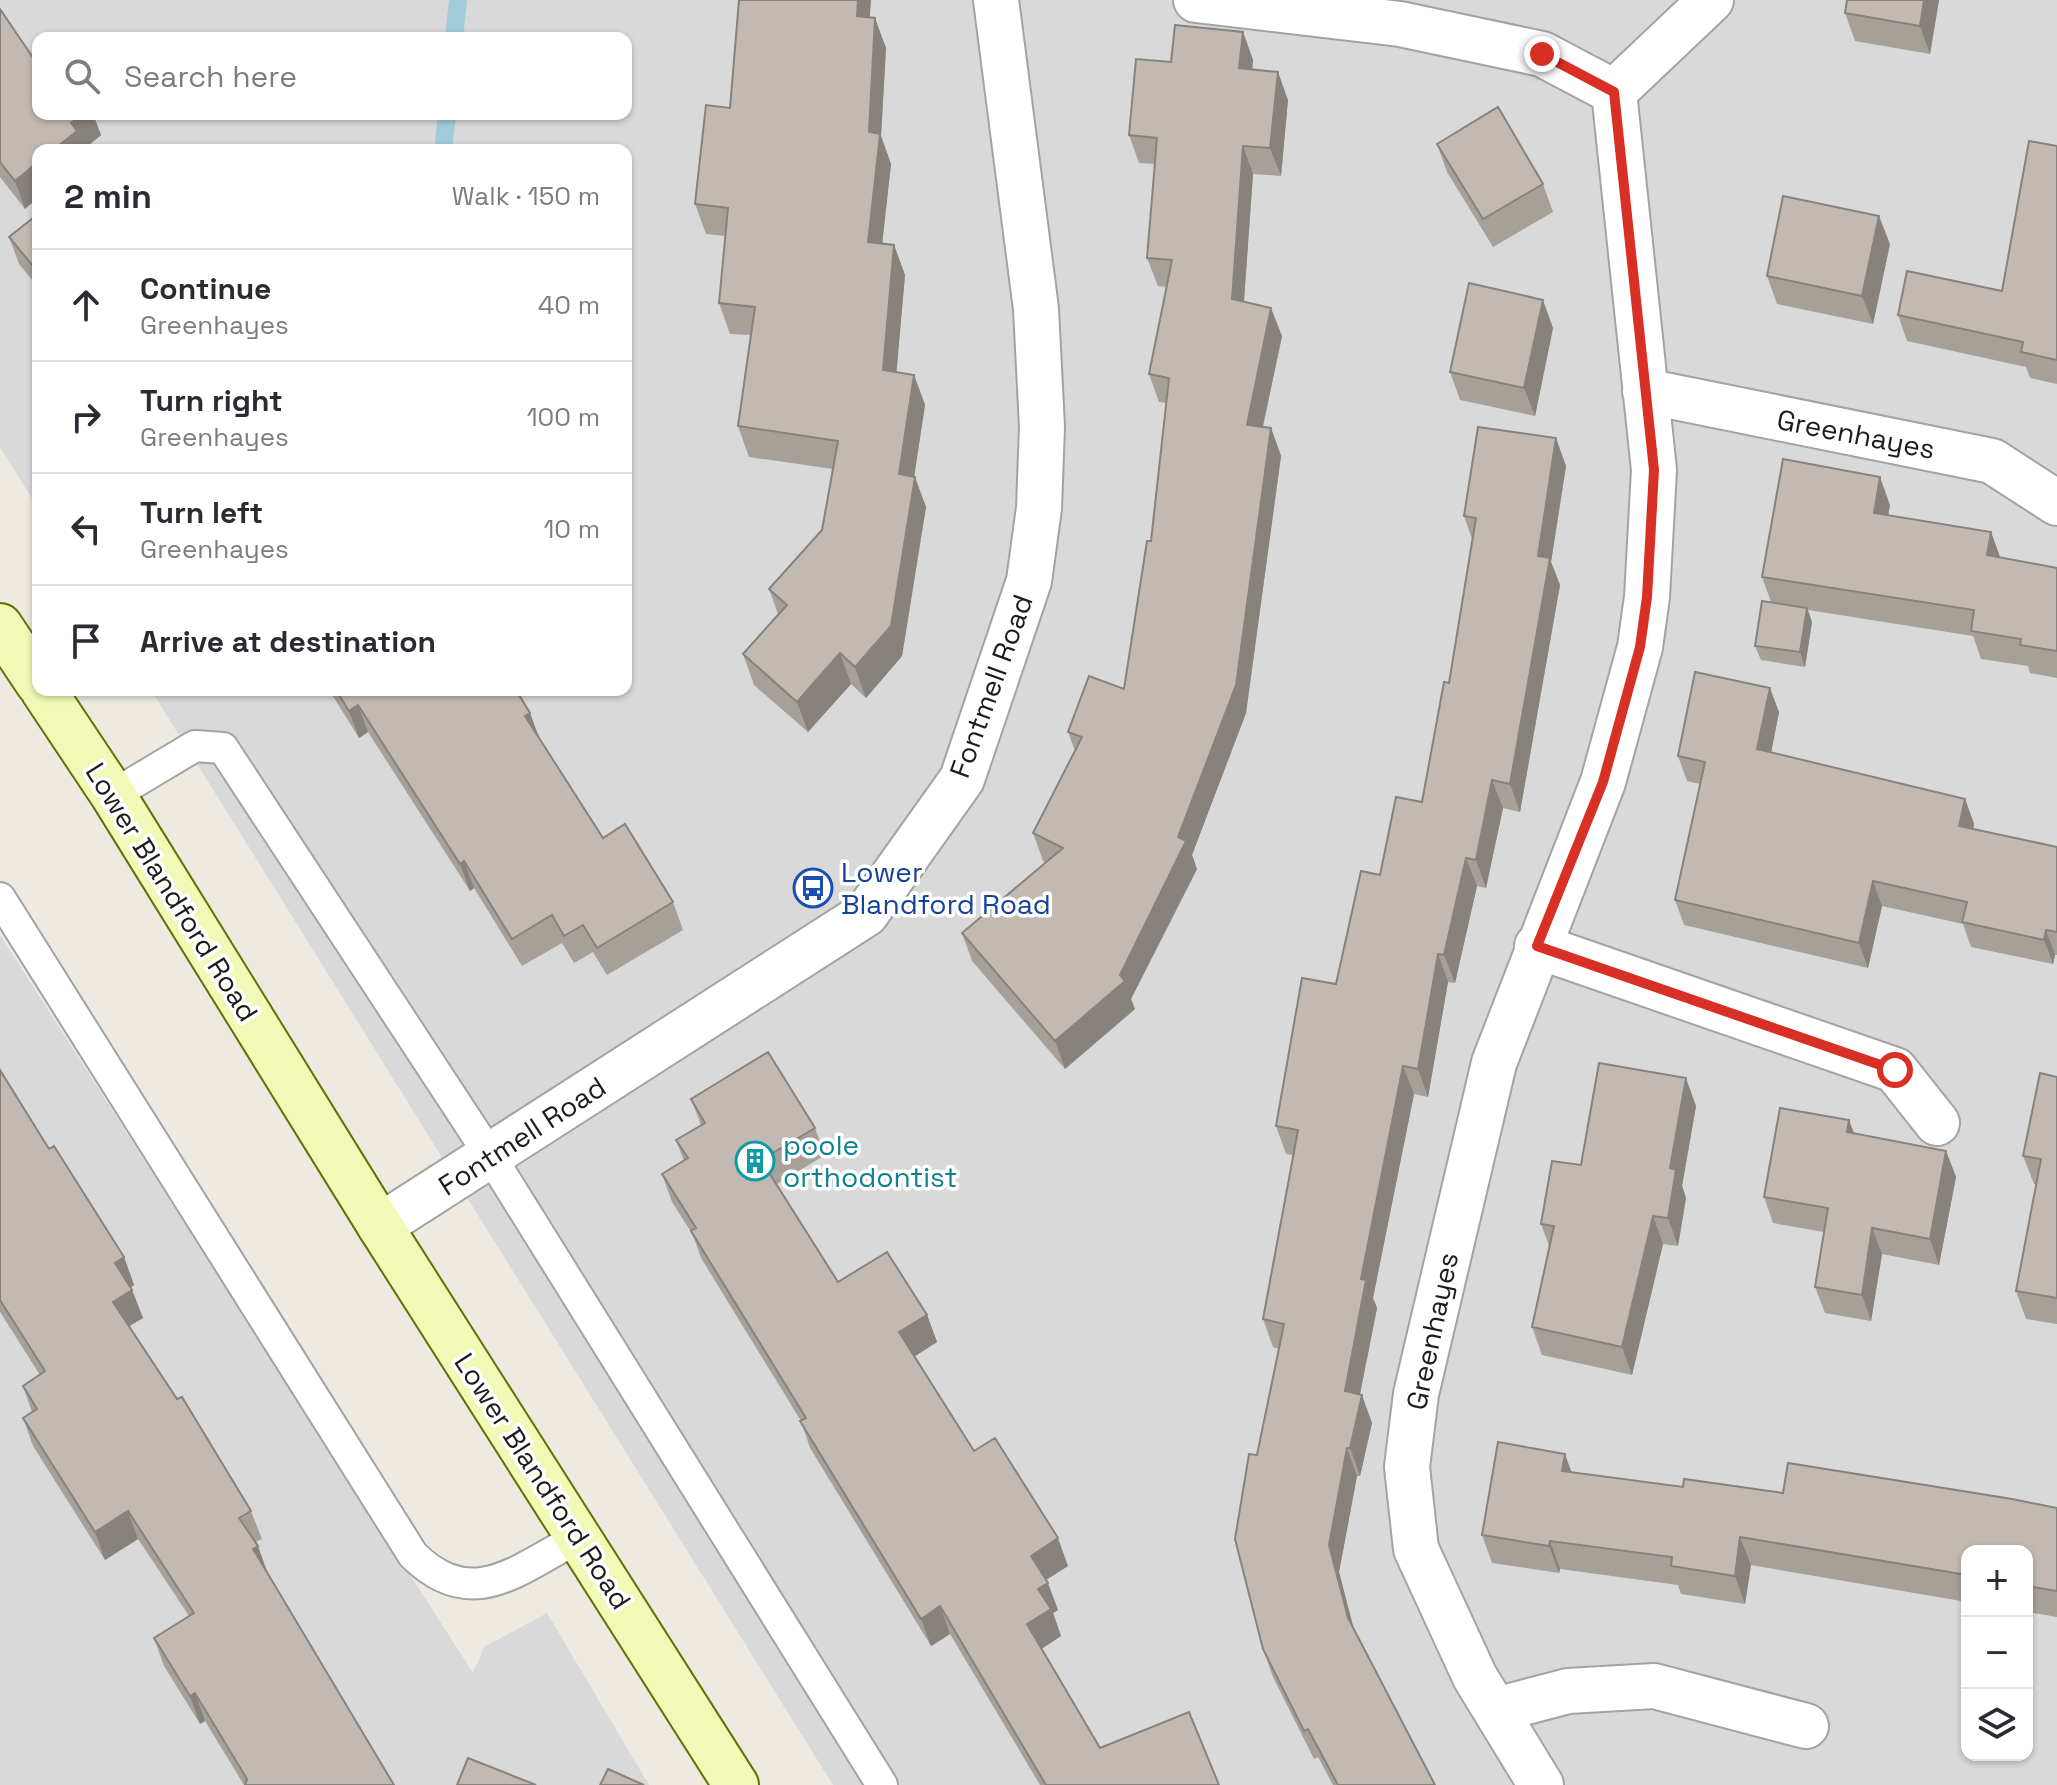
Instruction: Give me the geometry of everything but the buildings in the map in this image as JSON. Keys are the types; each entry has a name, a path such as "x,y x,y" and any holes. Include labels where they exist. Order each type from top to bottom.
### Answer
{"main road":[{"path":"0,626 32,674"},
{"name":"Lower Blandford Road","path":"47,696 113,795 380,1226 736,1785"}],"street":[{"name":"Fontmell Road","path":"380,1226 866,914 962,779 1029,581 1039,508 1042,427 1036,309 996,0"},
{"path":"1196,0 1400,24 1542,54 1614,92 1686,20 1711,0"},
{"name":"Greenhayes","path":"1541,1785 1475,1677 1416,1549 1407,1467 1416,1394 1494,1063 1603,782 1640,647 1647,597 1654,470 1614,92"},
{"name":"Greenhayes","path":"1645,391 1992,461 2057,503"},
{"path":"1537,946 1895,1070 1937,1123"},
{"path":"1496,1710 1568,1691 1654,1686 1806,1726"}],"lane":[{"path":"113,795 195,746 223,748 491,1157 882,1785"},
{"path":"0,898 413,1555 430,1571 448,1579 488,1585 580,1537"}],"shaded area":[{"path":"0,0 2057,0 2057,1785 833,1785 155,696 632,696 632,144 32,144 32,498 0,447"},
{"path":"0,935 473,1673 484,1647 547,1613 649,1785 0,1785"}],"waterway":[{"path":"455,32 458,0"},
{"path":"444,144 446,120"}],"place":[{"name":"Lower Blandford Road","path":"813,888"},
{"name":"poole orthodontist","path":"755,1161"}],"route":[{"path":"1542,54 1614,92 1654,470 1647,597 1640,647 1603,782 1537,946 1895,1070"}]}
